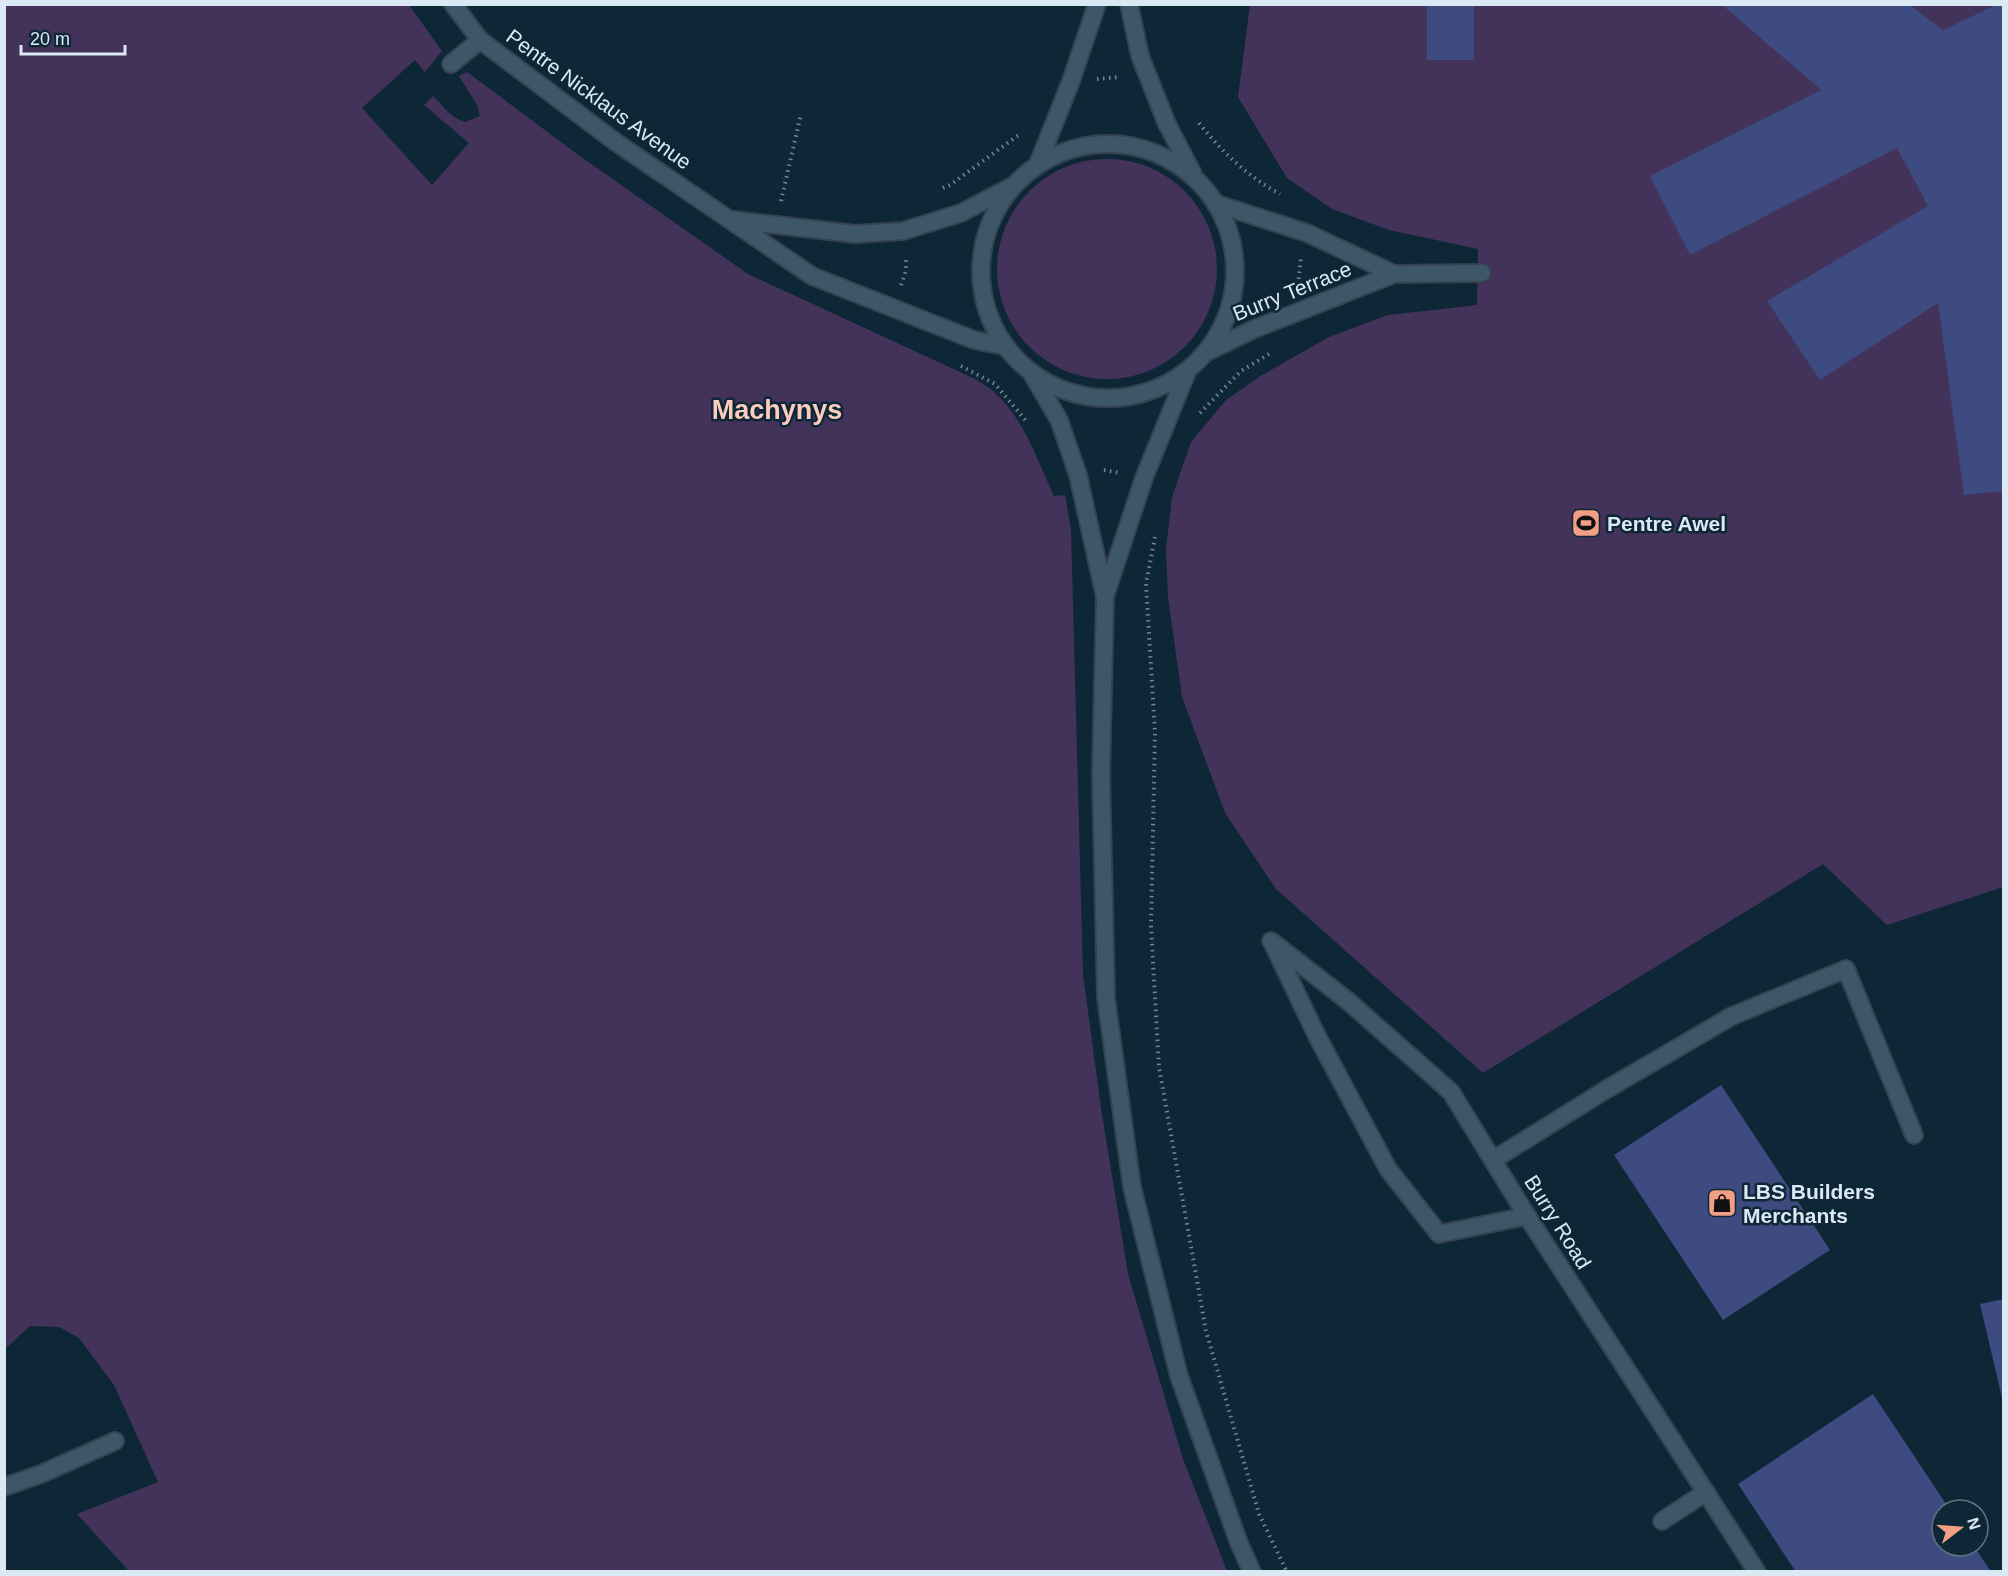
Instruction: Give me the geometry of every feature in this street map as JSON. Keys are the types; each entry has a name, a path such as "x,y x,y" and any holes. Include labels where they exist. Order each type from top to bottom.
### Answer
{"main road":[{"name":"Pentre Nicklaus Avenue","path":"453,4 480,40 617,143 812,276 974,340 1004,346"},
{"path":"1038,164 1071,81 1097,4"},
{"path":"1032,374 1067,392 1105,399 1134,396 1162,387 1187,372 1207,352 1223,327 1233,300 1236,271 1231,236 1217,204 1194,177 1167,124 1140,56 1129,4"},
{"path":"451,64 480,40"},
{"path":"1194,177 1166,157 1133,145 1098,143 1066,150 1038,164 1014,185 996,210 984,240 980,272 987,310 1004,346 1032,374 1059,420 1078,475 1105,597 1101,775 1106,998 1132,1187 1179,1376 1239,1543 1252,1572"},
{"name":"Pentre Nicklaus Avenue","path":"729,219 855,234 903,231 961,213 1014,185"},
{"name":"Burry Terrace","path":"1217,204 1307,233 1394,274"},
{"name":"Burry Terrace","path":"1207,352 1252,330 1394,274 1482,273"},
{"path":"1105,597 1144,478 1187,372"},
{"name":"Burry Road","path":"1527,1216 1439,1234 1388,1170 1317,1036 1271,941 1348,1001 1450,1092 1527,1216 1757,1572"},
{"path":"1493,1160 1606,1089 1732,1016 1846,969 1914,1135"},
{"path":"4,1487 41,1474 115,1441"},
{"path":"1662,1521 1706,1492"}],"path":[{"path":"1102,79 1146,70"},
{"path":"775,225 801,114"},
{"path":"1192,115 1219,148 1262,184 1286,198"},
{"path":"940,190 1020,135 1025,125"},
{"path":"892,309 906,271 903,231"},
{"path":"1305,309 1298,289 1301,257 1307,233"},
{"path":"1197,416 1241,371 1276,350"},
{"path":"955,363 995,384 1031,427"},
{"path":"1078,475 1105,470 1144,478"},
{"path":"1156,528 1146,584 1155,732 1151,926 1159,1067 1206,1331 1259,1514 1287,1572"}],"shaded area":[{"path":"5,4 409,5 442,51 425,72 415,60 362,108 432,185 469,143 424,105 433,96 450,114 465,122 480,116 477,105 459,76 467,72 577,154 748,274 973,378 993,391 1004,402 1029,440 1054,496 1065,495 1071,530 1083,974 1101,1108 1128,1274 1183,1459 1227,1571 129,1571 77,1514 158,1482 114,1385 79,1338 59,1327 30,1326 5,1349"},
{"name":"Pentre Awel","path":"1250,5 2003,5 2003,887 1887,925 1823,864 1483,1073 1276,889 1225,813 1182,697 1168,597 1166,549 1172,497 1191,442 1226,400 1262,375 1329,337 1388,315 1477,305 1478,249 1389,230 1332,209 1287,178 1238,97"},
{"path":"1107,159 1128,161 1159,172 1185,191 1204,217 1215,248 1217,269 1215,290 1204,321 1185,347 1159,366 1128,377 1107,379 1086,377 1055,366 1029,347 1010,321 999,290 997,269 999,248 1010,217 1029,191 1055,172 1086,161"}],"building":[{"path":"1427,4 1474,4 1474,60 1427,60"},
{"path":"1721,4 1909,4 1943,30 1998,4 2004,4 2004,491 1964,495 1938,303 1820,380 1767,301 1928,206 1897,148 1690,255 1650,176 1821,90"},
{"name":"LBS Builders Merchants","path":"1721,1085 1830,1250 1723,1320 1614,1155"},
{"path":"2004,1299 2004,1402 2003,1402 1980,1304"},
{"path":"1873,1394 1942,1498 1930,1498 1930,1558 1982,1558 1991,1572 1796,1572 1738,1484"}],"place":[{"name":"Pentre Awel","path":"1586,523"},
{"name":"LBS Builders Merchants","path":"1722,1203"}],"district":[{"name":"Machynys","path":"777,410"}]}
